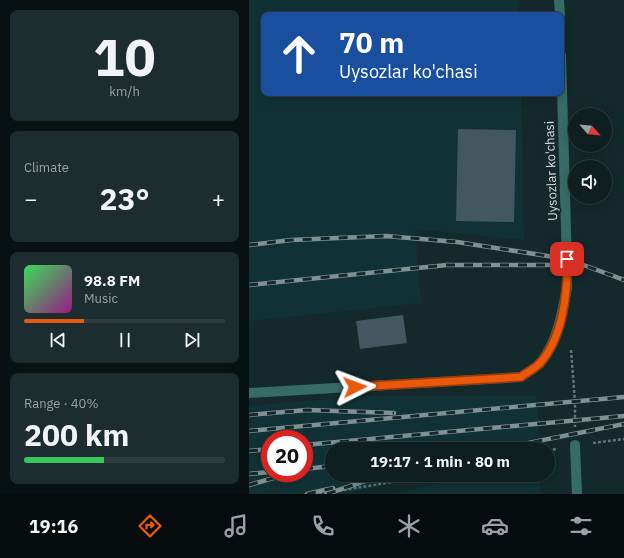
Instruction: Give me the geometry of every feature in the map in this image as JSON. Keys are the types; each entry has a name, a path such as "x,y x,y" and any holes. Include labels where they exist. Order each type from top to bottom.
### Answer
{"street":[{"path":"559,0 560,12"},
{"name":"Uysozlar ko'chasi","path":"249,393 521,377 541,363 553,343 562,317 567,288 562,96"},
{"path":"575,445 577,494"}],"path":[{"path":"571,348 575,402 575,445 624,439"},
{"path":"319,494 392,482"}],"shaded area":[{"path":"249,0 518,0 519,12 261,12 261,96 521,96 524,240 415,229 421,303 249,321"},
{"path":"365,396 537,396 540,442 325,442 325,482 399,482 345,494 249,494 249,406"},
{"path":"441,482 540,482 540,494 396,494"}],"building":[{"path":"458,129 516,130 514,222 456,221"},
{"path":"403,315 407,343 360,349 356,321"}],"railway":[{"path":"249,245 291,240 386,236 457,242 567,259 624,280"},
{"path":"249,285 447,265 567,265 574,267"},
{"path":"249,431 624,397"},
{"path":"249,415 307,410 394,413"},
{"path":"313,444 624,416"},
{"path":"533,442 624,424"},
{"path":"249,451 261,450"},
{"path":"313,468 325,467"},
{"path":"249,474 261,473"},
{"path":"249,485 261,482"},
{"path":"327,494 362,482"},
{"path":"307,494 333,488"}],"route":[{"path":"355,387 521,377 541,363 553,343 562,317 567,288 567,259"}]}
